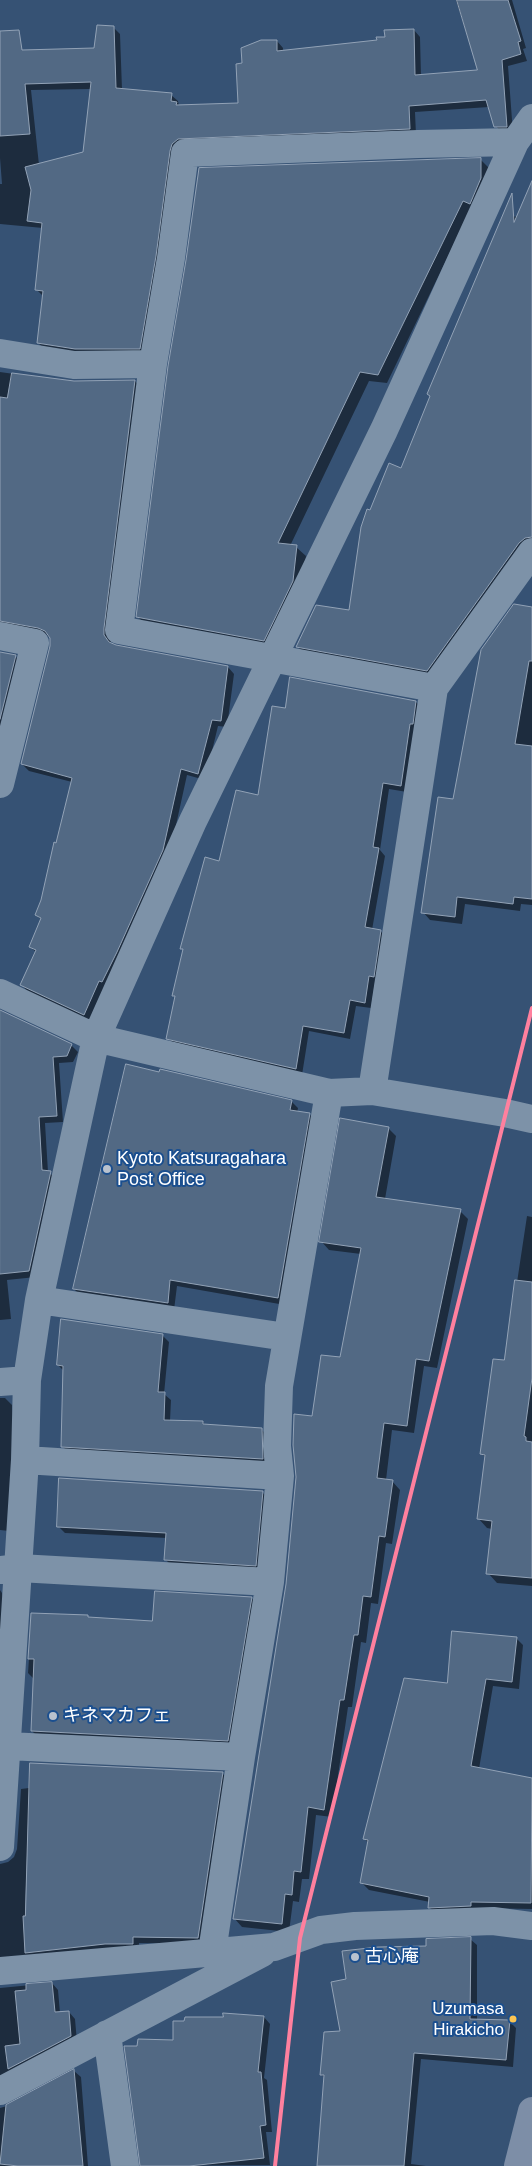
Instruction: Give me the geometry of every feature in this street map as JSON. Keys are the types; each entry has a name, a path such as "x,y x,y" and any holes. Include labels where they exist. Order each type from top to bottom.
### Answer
{"main road":[{"path":"518,2166 532,2111"}],"street":[{"path":"0,1847 2,1778 6,1746 10,1569 25,1460 27,1380 39,1300 96,1038 193,821 384,430 515,142 532,118"},
{"path":"434,688 119,630 153,364 171,258 185,154 418,144 515,142"},
{"path":"0,353 74,365 153,364"},
{"path":"372,1091 434,688 532,552"},
{"path":"0,636 35,643 0,784"},
{"path":"0,992 96,1038 329,1093 372,1091 532,1119"},
{"path":"212,1952 241,1757 270,1582 280,1476 277,1446 279,1386 329,1093"},
{"path":"39,1300 286,1337"},
{"path":"0,1382 27,1380"},
{"path":"25,1460 280,1476"},
{"path":"10,1569 270,1582"},
{"path":"6,1746 241,1757"},
{"path":"0,2091 274,1947 321,1930 355,1926 493,1921 532,1926"},
{"path":"0,1970 274,1947"},
{"path":"107,2034 125,2166"}],"building":[{"path":"457,0 508,0 521,41 518,42 521,54 502,60 507,127 494,127 486,100 409,106 410,129 178,139 172,144 170,151 156,256 140,349 75,349 37,343 43,291 35,290 42,223 27,221 31,190 25,167 83,152 91,82 25,84 30,134 0,136 0,31 19,30 22,50 94,48 97,25 114,26 116,88 172,93 171,101 177,102 176,105 238,103 236,64 242,63 241,48 261,40 277,40 277,51 377,40 376,37 385,37 384,30 414,29 415,75 477,70"},
{"path":"481,158 481,178 470,204 463,201 378,375 360,372 278,543 297,545 293,581 264,641 136,617 168,366 199,168"},
{"path":"532,181 532,537 525,538 519,543 427,671 296,647 316,605 349,610 361,527 367,509 370,510 389,463 401,468 430,396 427,394 512,193 514,222"},
{"path":"12,373 74,381 135,380 104,635 109,642 116,645 228,666 221,721 212,720 198,774 181,769 163,850 117,952 102,982 99,981 84,1015 20,985 36,950 29,947 41,918 35,915 41,900 54,842 56,843 72,778 21,764 50,646 50,638 45,631 38,628 0,621 0,397 7,398"},
{"path":"514,604 532,607 532,661 529,661 515,744 532,746 532,899 514,897 513,904 457,897 455,917 421,913 438,797 453,799 481,650"},
{"path":"0,652 16,655 0,719"},
{"path":"290,677 416,701 413,724 410,724 401,786 383,783 373,847 379,848 365,927 381,930 374,977 369,976 365,1003 350,1000 344,1033 303,1026 296,1069 166,1039 175,996 172,996 183,949 180,949 205,857 219,861 236,790 258,795 272,706 285,708"},
{"path":"0,1010 72,1044 67,1056 53,1057 57,1116 39,1117 42,1170 51,1171 29,1271 0,1274"},
{"path":"126,1064 159,1072 160,1069 292,1100 290,1110 310,1113 278,1298 170,1280 168,1303 73,1289"},
{"path":"340,1118 389,1127 376,1197 461,1209 429,1361 416,1359 407,1426 384,1423 377,1478 393,1480 385,1537 379,1536 371,1597 363,1596 358,1635 354,1635 344,1700 340,1700 324,1810 308,1807 301,1872 294,1871 292,1895 285,1894 282,1924 233,1919 286,1584 296,1477 293,1445 294,1414 312,1416 321,1355 340,1357 361,1248 319,1242"},
{"path":"515,1280 532,1282 532,1378 524,1436 526,1441 532,1442 532,1578 486,1574 492,1521 477,1519 485,1455 480,1454 493,1359 504,1360"},
{"path":"61,1319 163,1334 158,1392 165,1392 164,1420 203,1421 203,1424 262,1428 263,1459 61,1447 63,1366 57,1365"},
{"path":"59,1478 263,1491 256,1566 164,1560 166,1533 57,1527"},
{"path":"155,1591 252,1597 228,1741 31,1731 34,1659 28,1659 31,1613 88,1615 88,1617 152,1621"},
{"path":"452,1631 517,1637 512,1682 486,1679 471,1766 532,1778 531,1903 471,1902 471,1906 428,1908 429,1897 360,1883 368,1840 363,1839 404,1678 447,1683"},
{"path":"30,1763 223,1772 198,1938 133,1937 133,1944 105,1944 25,1953 23,1916 25,1916"},
{"path":"471,1937 470,2019 510,2020 506,2060 414,2053 404,2166 317,2166 324,2075 320,2075 324,2032 340,2031 331,1982 346,1979 342,1951 378,1947 426,1946 426,1939"},
{"path":"52,1982 55,2012 69,2011 71,2036 8,2069 5,2046 20,2044 15,1991 26,1990 26,1984"},
{"path":"223,2013 264,2016 258,2072 261,2072 266,2125 260,2126 264,2158 189,2166 140,2166 124,2046 137,2046 138,2039 173,2040 173,2021 184,2021 185,2017 223,2017"},
{"path":"74,2069 83,2166 18,2166 0,2164 6,2105"}],"transit line":[{"path":"275,2166 300,1938 532,1008"}],"place":[{"name":"Kyoto Katsuragahara Post Office","path":"107,1169"},
{"name":"キネマカフェ","path":"53,1716"},
{"name":"古心庵","path":"355,1957"},
{"name":"Uzumasa Hirakicho","path":"513,2019"}]}
